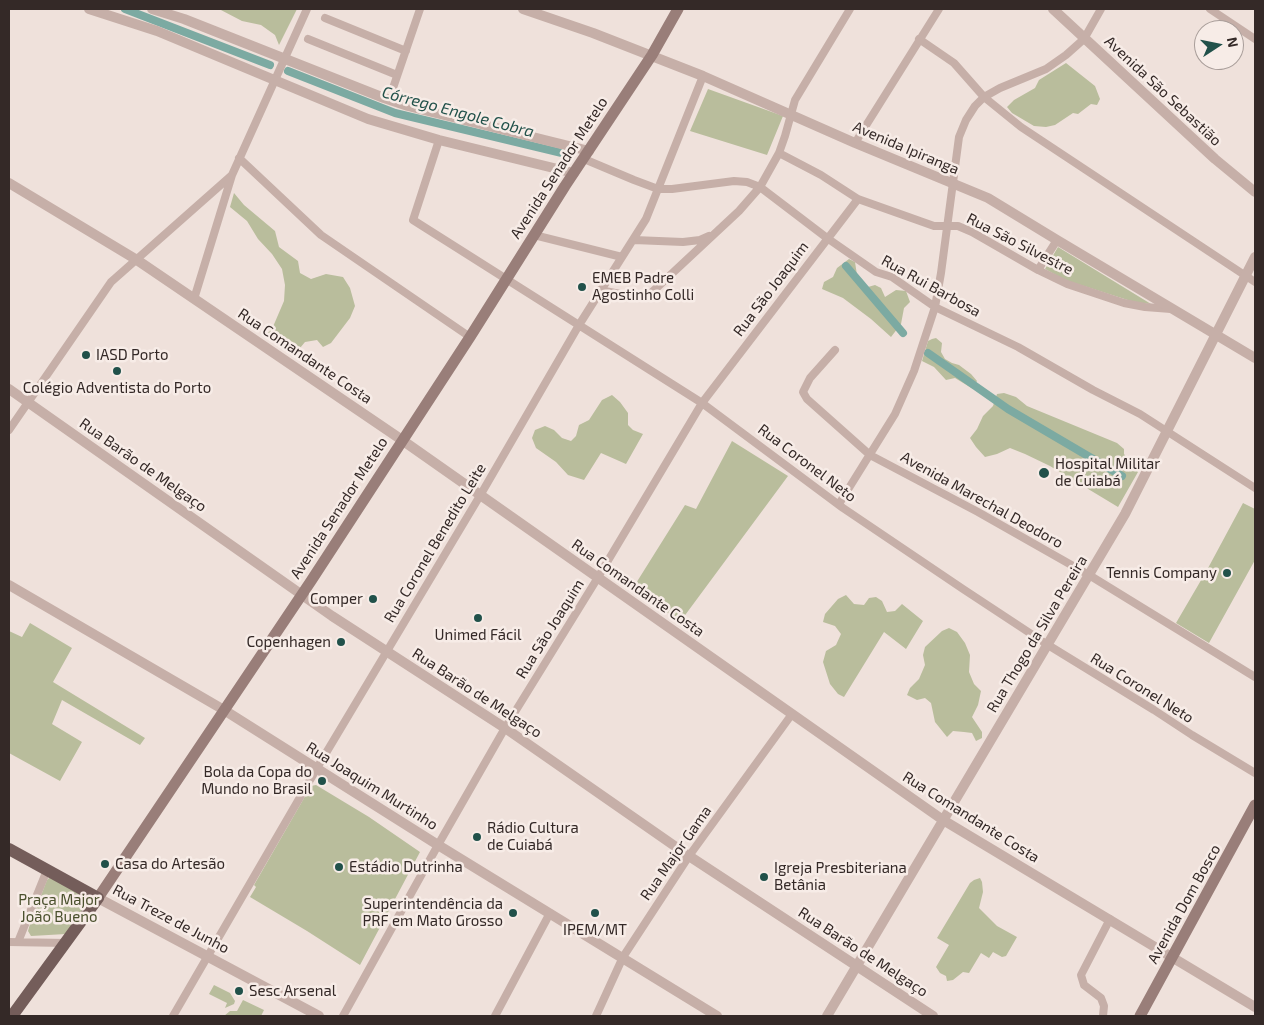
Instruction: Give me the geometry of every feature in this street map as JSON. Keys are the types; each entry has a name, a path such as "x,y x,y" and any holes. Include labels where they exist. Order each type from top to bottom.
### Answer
{"main road":[{"name":"Avenida Senador Metelo","path":"12,1016 98,898 301,595 470,336 505,278 652,55 678,9"},
{"name":"Avenida Dom Bosco","path":"1140,1016 1255,805"},
{"name":"Rua Treze de Junho","path":"9,849 98,898"}],"street":[{"path":"89,9 157,31 368,119 439,140 574,173"},
{"path":"152,9 184,19 384,98 587,155"},
{"path":"194,299 232,175 307,9"},
{"path":"393,88 420,9"},
{"name":"Avenida Ipiranga","path":"523,9 652,55 988,198 1255,358"},
{"path":"600,290 635,297 646,296 739,211 760,187 779,153 795,100 850,9"},
{"path":"855,143 938,9"},
{"name":"Avenida São Sebastião","path":"1053,9 1214,159 1255,192"},
{"path":"839,504 895,414 914,370 935,307 958,137 975,106 984,97 1046,69 1066,55 1084,39 1101,9"},
{"path":"1210,9 1255,39"},
{"path":"325,18 406,51"},
{"path":"308,39 397,75"},
{"path":"919,39 954,63 984,97 1021,127 1255,282"},
{"name":"Rua Coronel Benedito Leite","path":"173,1016 386,651 480,496 578,325 646,219 703,76"},
{"name":"Rua Coronel Neto","path":"439,140 413,220 702,403 839,504 963,589 1255,773"},
{"name":"Rua São Silvestre","path":"779,153 858,199 934,226 958,226 1067,284 1104,298 1145,307 1174,309"},
{"name":"Rua Rui Barbosa","path":"587,155 634,180 658,189 734,181 747,182 760,187 827,238 876,272 892,277 935,307 1018,347 1092,390 1140,414 1255,488"},
{"path":"239,158 321,235 470,336"},
{"path":"9,430 111,282 232,175"},
{"name":"Rua Comandante Costa","path":"9,183 138,260 402,440 597,579 943,820 1255,1007"},
{"name":"Rua São Joaquim","path":"343,1016 438,845 506,728 702,403 858,199"},
{"path":"634,240 683,242 700,240 713,234"},
{"path":"534,235 622,257"},
{"path":"1038,270 1056,240"},
{"name":"Rua Thogo da Silva Pereira","path":"827,1016 1125,514 1255,257"},
{"name":"Avenida Marechal Deodoro","path":"835,350 810,378 803,392 807,399 829,420 870,455 978,512 1089,575 1255,677"},
{"name":"Rua Barão de Melgaço","path":"9,388 301,595 506,728 689,856 933,1016"},
{"name":"Rua Joaquim Murtinho","path":"9,585 224,710 438,845 717,1016"},
{"name":"Rua Major Gama","path":"596,1016 622,957 689,856 792,714"},
{"path":"18,942 47,870"},
{"name":"Rua Treze de Junho","path":"98,898 319,1016"},
{"path":"495,1016 550,913"},
{"path":"1104,1016 1104,1006 1101,998 1084,985 1081,975 1110,919"},
{"path":"9,942 66,943"}],"green space":[{"path":"219,9 297,9 279,45 275,35 261,25 242,21"},
{"path":"1066,63 1095,86 1100,99 1097,105 1091,104 1078,114 1073,113 1055,125 1046,127 1034,126 1012,113 1007,107 1014,100 1035,88 1039,80"},
{"path":"708,89 783,116 767,155 690,131"},
{"path":"234,193 244,205 275,231 279,247 298,261 300,273 311,279 326,274 343,277 350,288 355,306 350,318 331,343 323,347 317,340 305,342 295,354 283,340 268,333 272,329 284,301 285,285 282,269 272,254 258,239 247,221 230,207"},
{"path":"1058,247 1151,304 1137,303 1065,280 1045,269"},
{"path":"849,259 855,262 857,275 868,287 875,285 881,288 885,297 896,290 906,291 910,302 904,308 901,324 891,337 843,298 822,289 824,282 833,277 837,268"},
{"path":"936,338 942,343 941,352 945,359 959,365 977,381 973,389 955,378 946,380 934,367 922,361 928,341"},
{"path":"1004,393 1016,397 1027,406 1117,443 1124,449 1124,454 1138,472 1118,507 1050,466 1010,448 985,457 970,438 983,416 993,406 997,394"},
{"path":"612,395 628,413 628,425 633,430 643,434 626,464 601,453 584,480 568,475 556,462 536,448 532,438 535,430 545,426 554,430 562,438 571,441 576,436 579,425 589,420 602,400"},
{"path":"732,441 788,476 680,622 633,588 685,505 696,509"},
{"name":"Tennis Company","path":"1243,503 1255,509 1255,560 1209,643 1176,623"},
{"path":"846,595 854,604 864,605 869,598 876,597 882,601 887,612 895,611 902,604 923,621 906,649 884,632 844,697 838,694 830,684 823,662 826,651 836,645 841,634 835,626 823,622 825,614 838,599"},
{"path":"30,623 72,648 53,682 145,738 140,745 62,700 52,724 82,742 60,781 9,753 9,631 22,637"},
{"path":"949,628 957,632 965,643 970,655 969,672 974,684 981,691 978,705 972,717 982,732 982,738 976,741 972,733 953,731 947,737 935,722 931,703 925,698 917,700 907,695 910,688 919,679 925,665 923,655 925,647 942,631"},
{"name":"Estádio Dutrinha","path":"316,785 369,817 420,852 360,965 250,897 256,887 254,885 311,786"},
{"name":"Praça Major João Bueno","path":"50,877 88,898 89,903 66,934 31,936 28,931 30,924 47,880"},
{"path":"980,878 983,892 979,908 997,926 1017,937 1006,956 1002,957 993,952 989,958 981,953 969,973 963,972 953,980 947,981 946,976 940,973 936,967 949,945 937,938 970,883"},
{"path":"214,985 230,993 235,1001 234,1004 225,1008 227,1003 209,994"},
{"path":"243,1000 264,1010 261,1016 224,1016 230,1011 237,1011"}],"waterway":[{"name":"Córrego Engole Cobra","path":"125,9 270,65"},
{"name":"Córrego Engole Cobra","path":"288,71 395,113 566,154"},
{"name":"Córrego Engole Cobra","path":"846,266 903,333"},
{"name":"Córrego Engole Cobra","path":"928,353 1008,409 1122,476"}],"place":[{"name":"EMEB Padre Agostinho Colli","path":"582,287"},
{"name":"IASD Porto","path":"86,355"},
{"name":"Colégio Adventista do Porto","path":"117,371"},
{"name":"Hospital Militar de Cuiabá","path":"1044,473"},
{"name":"Tennis Company","path":"1227,573"},
{"name":"Comper","path":"373,599"},
{"name":"Unimed Fácil","path":"478,618"},
{"name":"Copenhagen","path":"341,642"},
{"name":"Bola da Copa do Mundo no Brasil","path":"322,781"},
{"name":"Rádio Cultura de Cuiabá","path":"477,837"},
{"name":"Casa do Artesão","path":"105,864"},
{"name":"Estádio Dutrinha","path":"339,867"},
{"name":"Igreja Presbiteriana Betânia","path":"764,877"},
{"name":"Superintendência da PRF em Mato Grosso","path":"513,913"},
{"name":"IPEM/MT","path":"595,913"},
{"name":"Sesc Arsenal","path":"239,991"}]}
